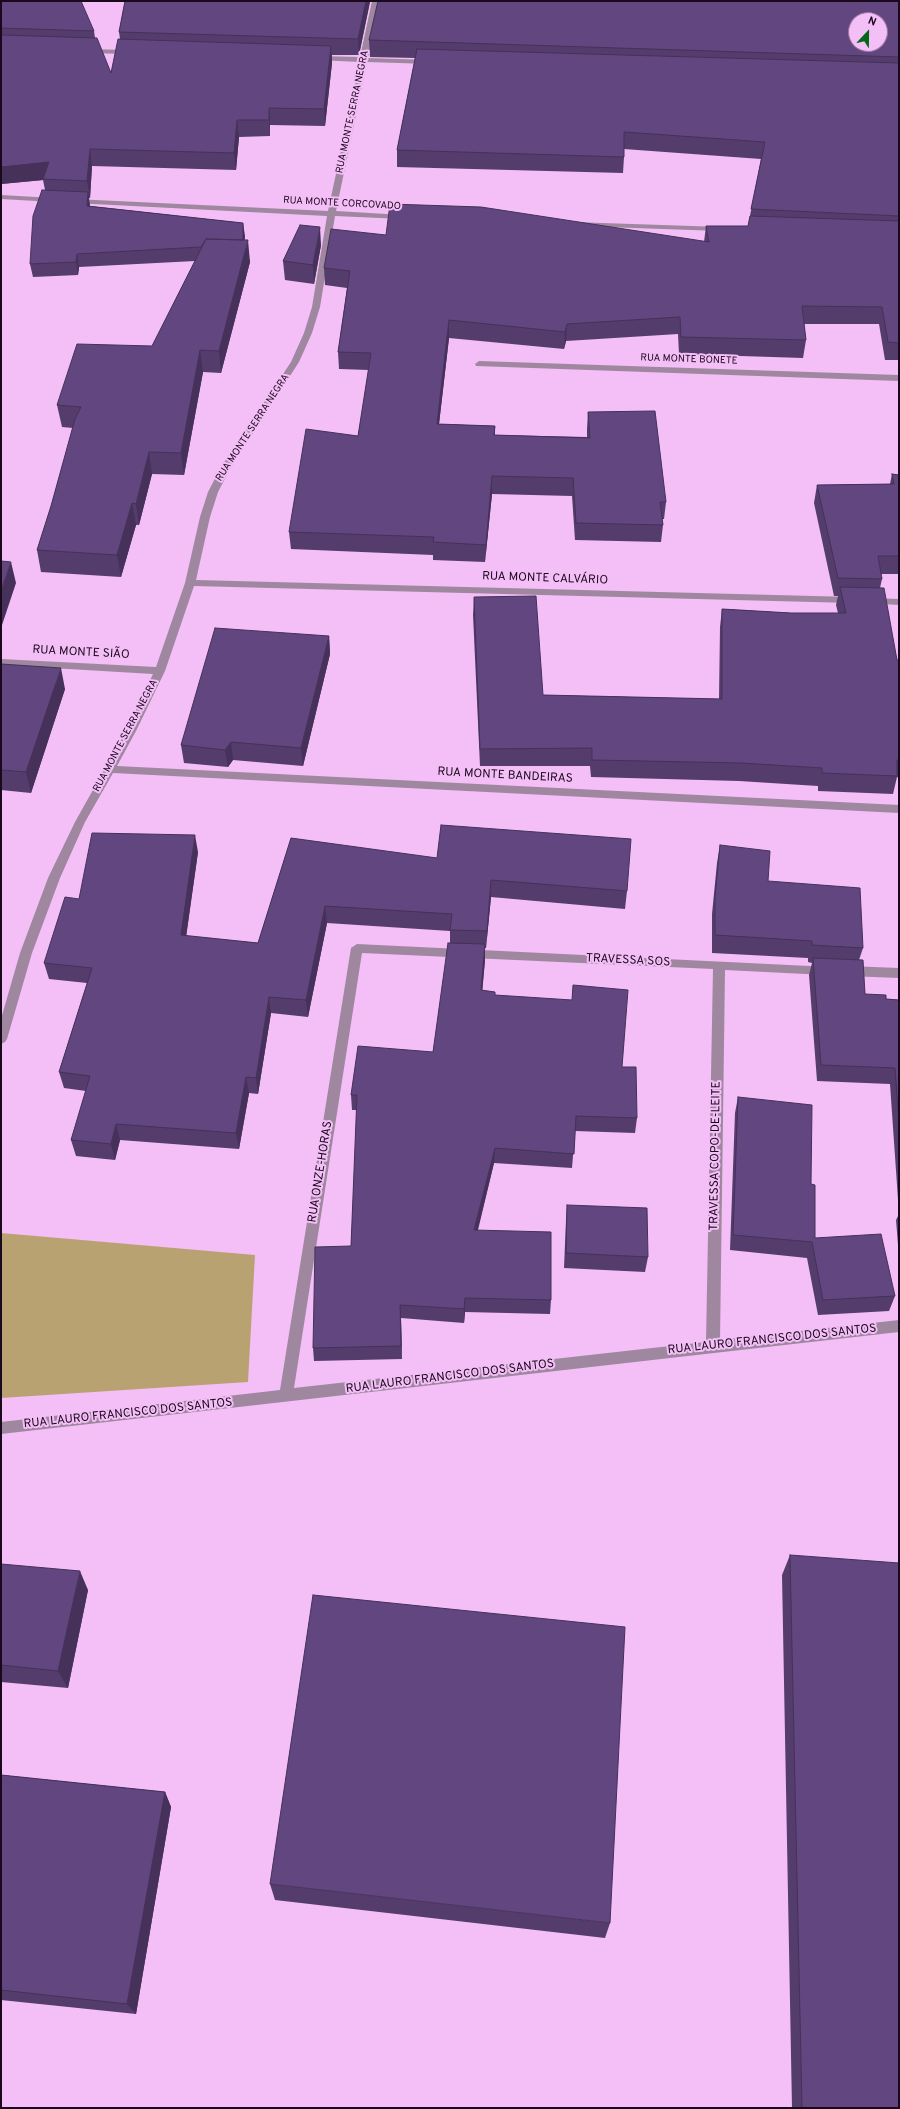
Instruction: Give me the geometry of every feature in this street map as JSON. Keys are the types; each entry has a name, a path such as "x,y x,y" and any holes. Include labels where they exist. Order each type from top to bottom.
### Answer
{"street":[{"name":"RUA MONTE SERRA NEGRA","path":"1,1039 26,953 54,878 80,822 131,731 160,671 190,583 205,517 213,492 226,467 295,362 308,333 316,307 331,215 376,1"},
{"path":"80,50 135,52"},
{"path":"309,58 436,62"},
{"name":"RUA MONTE CORCOVADO","path":"1,197 410,218"},
{"path":"568,223 733,230"},
{"name":"RUA MONTE BONETE","path":"479,364 899,378"},
{"name":"RUA MONTE CALVÁRIO","path":"190,583 899,602"},
{"name":"RUA MONTE SIÃO","path":"1,662 160,671"},
{"name":"RUA MONTE BANDEIRAS","path":"109,769 899,809"},
{"name":"TRAVESSA SOS","path":"357,948 899,973"},
{"name":"RUA ONZE-HORAS","path":"286,1397 357,948"},
{"name":"TRAVESSA COPO-DE-LEITE","path":"713,1346 719,965"},
{"name":"RUA LAURO FRANCISCO DOS SANTOS","path":"1,1428 286,1397 713,1346 899,1326"}],"shaded area":[{"path":"1,1233 255,1255 248,1382 1,1398"}],"building":[{"path":"1,1 81,1 94,31 1,28"},
{"path":"125,1 366,1 358,39 119,32"},
{"path":"378,1 899,1 899,57 369,40"},
{"path":"1,35 97,38 111,73 118,39 331,46 324,109 269,108 269,120 237,120 234,153 90,149 87,181 43,179 49,162 1,167"},
{"path":"417,49 899,63 899,216 751,209 765,142 624,132 624,157 397,150"},
{"path":"42,190 88,192 87,206 243,223 243,240 206,239 201,247 77,254 76,262 30,264 33,216"},
{"path":"390,204 481,207 709,242 706,226 748,226 750,216 899,221 899,343 888,342 882,307 802,306 806,340 681,337 680,317 567,324 565,332 449,320 437,424 495,426 494,435 590,438 588,412 655,411 666,502 660,502 663,525 576,523 573,478 492,476 486,545 433,542 434,537 289,532 306,429 358,436 371,353 338,352 350,271 324,268 331,229 386,235"},
{"path":"300,225 320,227 313,265 283,261"},
{"path":"206,239 248,240 219,351 200,350 181,453 149,452 136,504 132,503 117,555 37,550 75,419 81,407 57,405 77,344 152,346"},
{"path":"892,474 899,475 899,556 878,556 882,579 838,578 817,485 894,484"},
{"path":"1,561 11,562 1,591"},
{"path":"840,587 884,588 897,660 899,660 899,760 897,760 897,776 822,773 822,768 742,763 592,760 592,748 480,749 474,597 536,596 543,695 722,699 722,609 791,613 846,613"},
{"path":"215,628 329,636 301,748 231,742 225,750 181,745"},
{"path":"1,664 61,668 26,772 1,770"},
{"path":"441,825 631,839 627,891 491,880 487,931 450,930 452,914 325,906 306,1000 269,997 256,1078 246,1077 236,1133 116,1124 111,1144 71,1140 90,1076 59,1072 92,968 44,963 65,897 79,899 92,833 195,835 181,935 258,943 291,838 437,858"},
{"path":"720,845 770,851 768,881 860,888 863,948 812,945 812,941 715,935 715,897"},
{"path":"448,943 485,944 481,990 495,992 495,995 572,1000 573,985 628,990 622,1067 636,1067 637,1118 576,1116 574,1154 495,1148 474,1230 551,1232 551,1300 465,1298 464,1309 400,1305 401,1346 313,1348 315,1247 351,1246 357,1095 351,1095 358,1046 433,1052"},
{"path":"813,958 863,960 865,994 886,995 886,999 899,1000 899,1123 895,1068 821,1065"},
{"path":"738,1097 812,1105 811,1184 815,1185 815,1238 881,1234 895,1296 823,1300 812,1242 733,1235"},
{"path":"567,1205 647,1208 648,1257 566,1253"},
{"path":"790,1555 899,1563 899,2108 802,2108"},
{"path":"1,1564 80,1571 58,1671 1,1665"},
{"path":"313,1595 625,1627 610,1923 270,1884"},
{"path":"1,1775 165,1792 127,2004 1,1990"}]}
